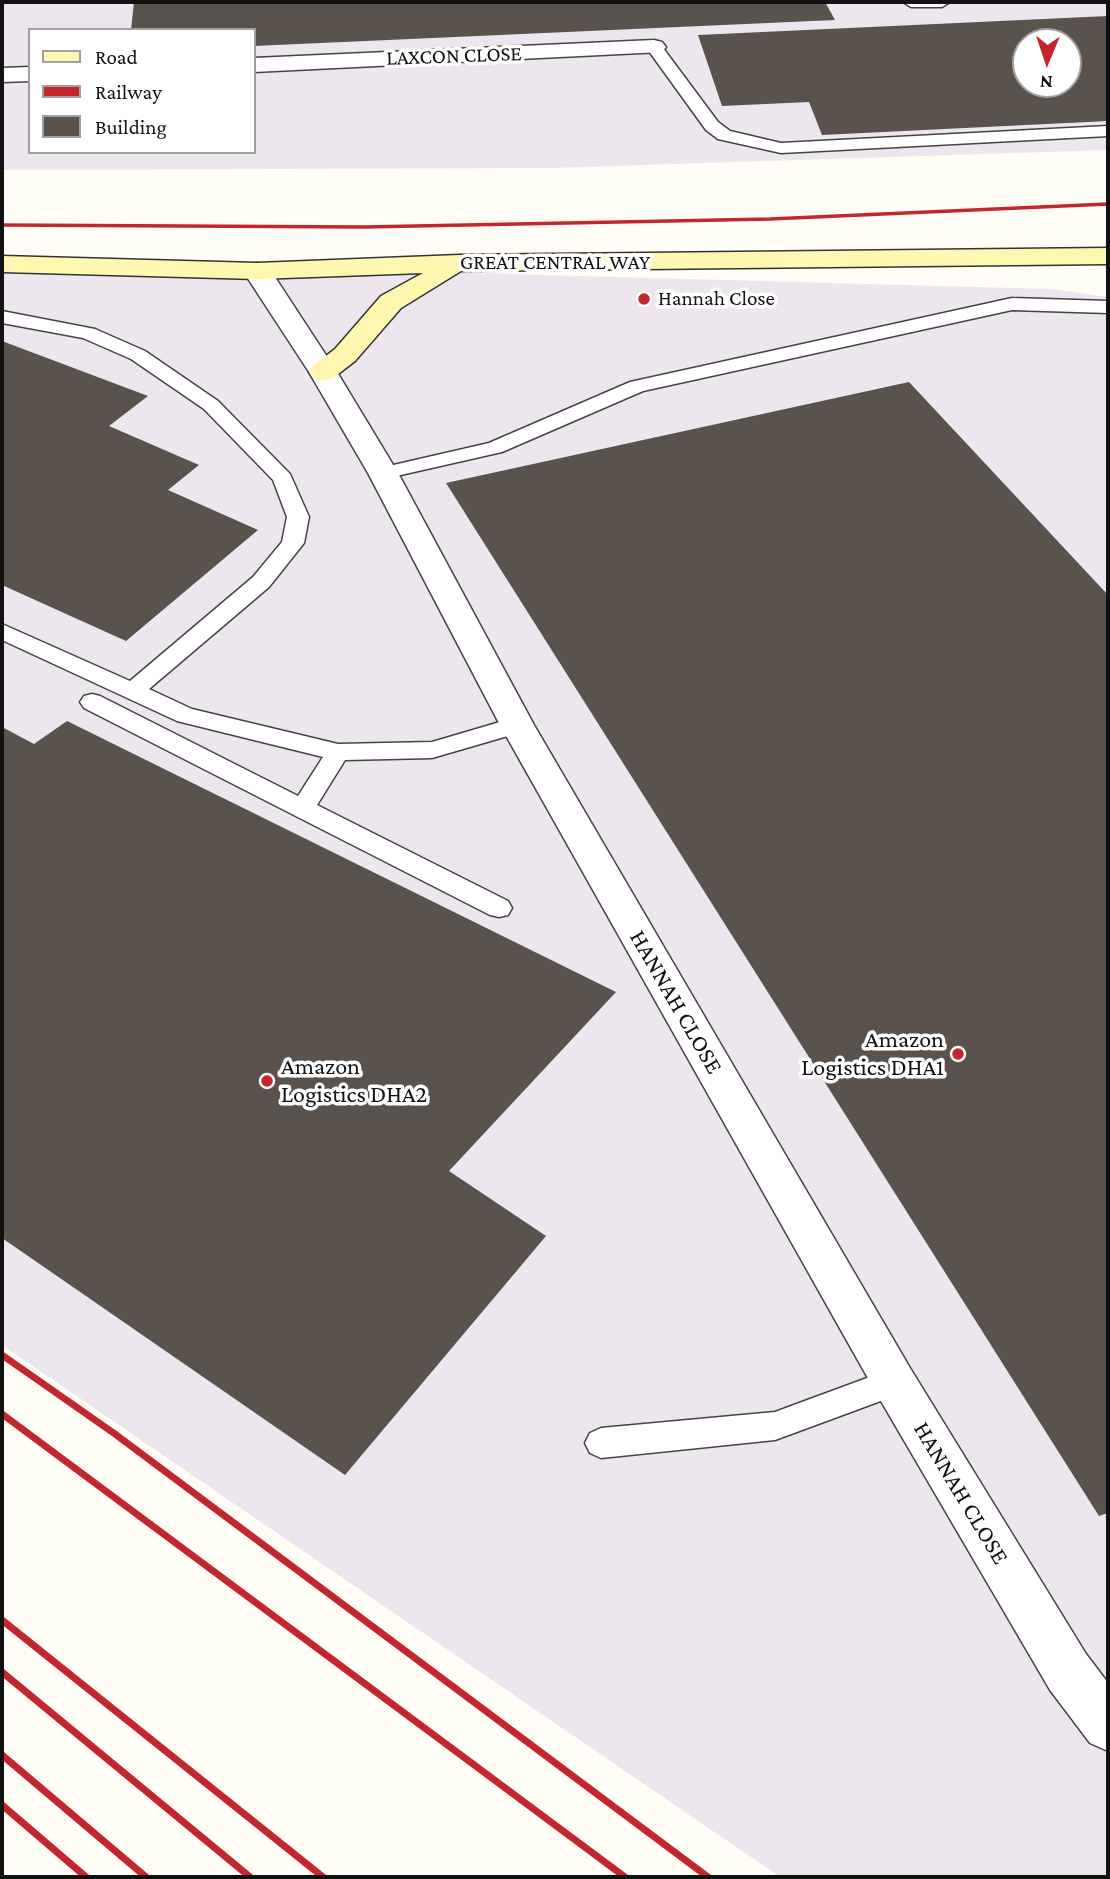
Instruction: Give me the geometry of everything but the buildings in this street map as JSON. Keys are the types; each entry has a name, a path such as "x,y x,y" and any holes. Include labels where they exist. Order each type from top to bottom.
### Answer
{"main road":[{"name":"GREAT CENTRAL WAY","path":"2,264 257,271 459,263 1108,256"},
{"path":"323,372 345,355 391,303 459,263"}],"street":[{"name":"LAXCON CLOSE","path":"256,65 654,47"},
{"path":"2,75 28,74"},
{"name":"HANNAH CLOSE","path":"257,271 323,372 383,474 517,725 894,1382 1068,1672 1105,1715"}],"lane":[{"path":"911,2 942,2"},
{"path":"654,47 712,126 724,135 781,148 1108,131"},
{"path":"383,474 495,448 637,386 1012,304 1108,307"},
{"path":"2,317 88,333 138,355 211,405 283,478 298,517 293,543 261,582 133,691"},
{"path":"2,631 185,715 338,752 432,750 517,725"},
{"path":"92,702 499,908"},
{"path":"302,808 338,752"},
{"path":"601,1443 775,1426 894,1382"}],"shaded area":[{"path":"2,2 1108,2 1108,150 551,168 2,170"},
{"path":"2,260 1051,289 1108,297 1108,1877 780,1877 2,1345"}],"railway":[{"path":"2,225 364,227 770,219 1108,204"},
{"path":"2,1355 115,1434 708,1877"},
{"path":"2,1414 625,1877"},
{"path":"2,1620 323,1877"},
{"path":"2,1672 250,1877"},
{"path":"2,1755 146,1877"},
{"path":"2,1805 86,1877"}],"place":[{"name":"Hannah Close","path":"644,299"},
{"name":"Amazon Logistics DHA1","path":"958,1054"},
{"name":"Amazon Logistics DHA2","path":"267,1081"}]}
